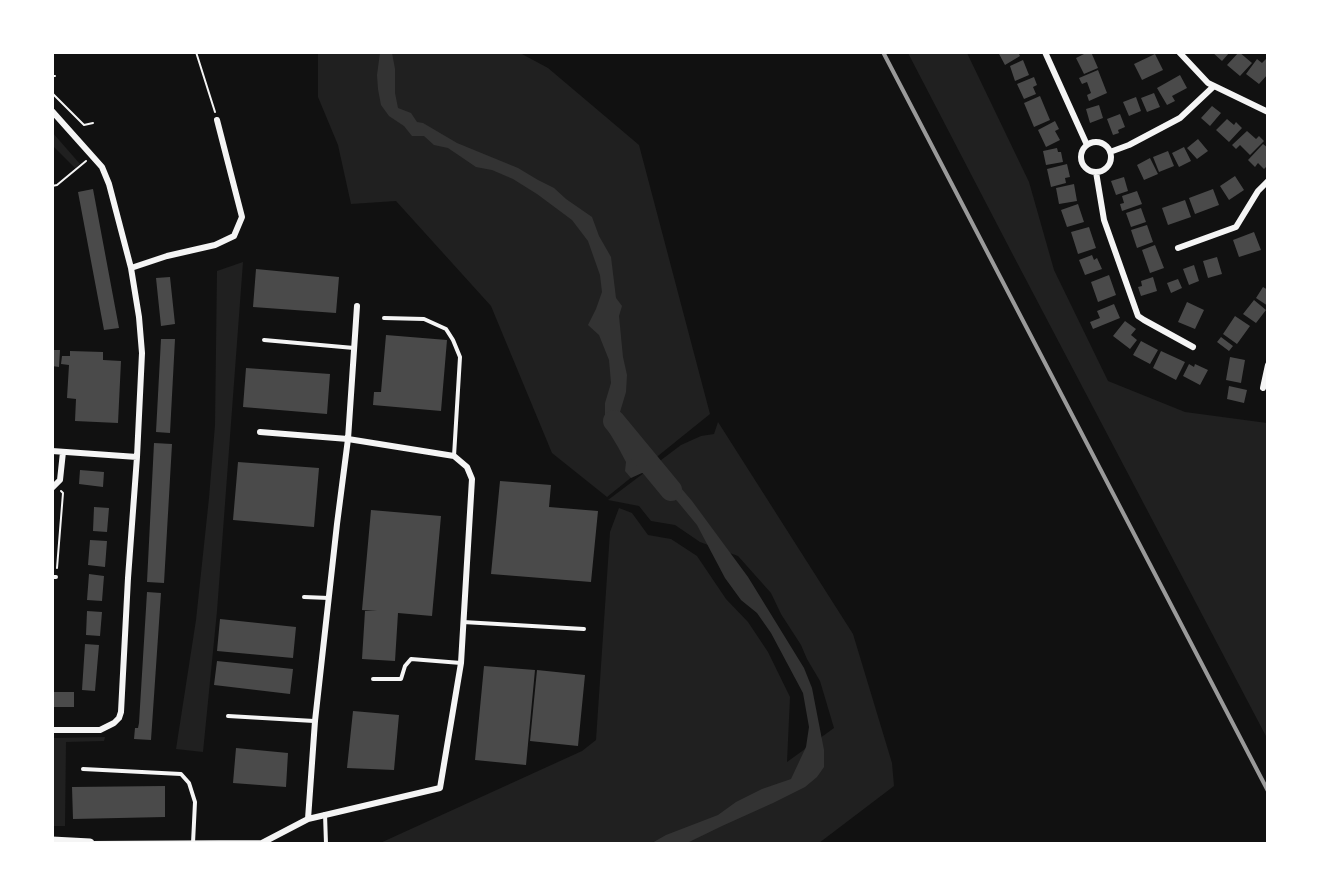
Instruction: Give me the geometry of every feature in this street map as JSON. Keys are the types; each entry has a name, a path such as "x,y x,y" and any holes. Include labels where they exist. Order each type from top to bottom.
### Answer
{"street":[{"path":"1045,52 1087,145"},
{"path":"1179,52 1208,83 1268,112"},
{"path":"1110,152 1129,145 1180,118 1214,87"},
{"path":"52,111 102,167 109,184 131,268 140,317 142,354 121,712 119,718 100,730 52,730"},
{"path":"131,268 167,256 215,245 234,236 242,217 217,120"},
{"path":"1091,143 1101,143 1110,152 1111,156 1105,169 1096,172 1088,169 1082,162 1082,153 1091,143"},
{"path":"1096,172 1104,220 1138,316 1193,347"},
{"path":"1178,248 1236,227 1258,191 1268,181"},
{"path":"308,819 315,721 348,439 357,306"},
{"path":"1263,388 1268,365"},
{"path":"52,841 262,843 308,819 440,788 461,663 472,479 467,467 454,456 348,439 260,432"},
{"path":"52,451 137,457"},
{"path":"53,487 60,480 63,452"}],"lane":[{"path":"384,318 424,319 446,329 453,340 460,357 454,456"},
{"path":"264,340 354,348"},
{"path":"304,597 329,598"},
{"path":"463,622 584,629"},
{"path":"373,679 401,679 405,666 411,659 461,663"},
{"path":"228,716 315,721"},
{"path":"83,769 181,774 189,783 195,802 193,843"},
{"path":"325,814 326,843"}],"path":[{"path":"196,52 217,120"},
{"path":"52,93 84,125 93,123"},
{"path":"52,186 57,185 92,156"},
{"path":"53,487 63,493 54,577"}],"shaded area":[{"path":"318,53 520,53 548,68 639,145 710,414 607,497 552,453 491,306 396,201 351,204 338,145 318,97"},
{"path":"380,53 392,53 398,108 411,113 417,122 423,123 457,143 518,168 554,188 592,217 599,236 611,257 616,298 622,306 619,316 627,375 626,392 620,412 641,463 669,474 692,501 748,577 804,668 812,688 824,750 824,767 817,777 805,787 687,843 652,843 666,835 718,815 736,802 762,789 791,779 806,747 809,727 803,693 771,633 757,613 741,600 725,578 697,525 654,477 642,473 631,478 625,471 626,462 609,432 605,419 605,403 611,383 609,360 599,335 588,325 602,292 600,275 588,241 572,220 537,194 513,179 492,170 476,167 448,148 434,145 424,136 412,136 404,126 389,116 381,105 378,89"},
{"path":"908,53 967,53 1029,182 1054,270 1108,381 1185,412 1267,423 1267,738 1012,253"},
{"path":"52,132 80,164 75,168 53,146"},
{"path":"243,262 217,611 203,752 176,749 196,620 209,498 215,425 217,271"},
{"path":"718,422 853,634 892,763 894,786 819,843 378,844 582,751 596,740 610,532 619,508 632,513 648,535 671,539 697,556 726,599 748,622 768,652 790,697 787,762 834,728 820,681 801,645 781,614 771,593 738,556 700,542 675,525 651,521 639,506 608,500 681,445 701,436 714,434"},
{"path":"105,737 104,741 66,742 65,826 53,826 53,738"}],"building":[{"path":"998,52 1018,52 1020,56 1005,65"},
{"path":"1091,52 1098,68 1084,74 1076,58"},
{"path":"1212,52 1230,52 1222,61"},
{"path":"1239,52 1252,63 1240,76 1227,65"},
{"path":"1155,54 1163,70 1142,80 1134,64"},
{"path":"1257,59 1262,63 1268,60 1268,74 1259,84 1246,74"},
{"path":"1023,60 1029,75 1015,81 1010,66"},
{"path":"1098,70 1107,93 1089,101 1087,95 1091,93 1087,82 1082,84 1079,78"},
{"path":"1180,75 1187,88 1172,96 1175,101 1167,105 1157,88"},
{"path":"1034,77 1037,85 1033,87 1036,94 1024,99 1017,84"},
{"path":"1154,93 1160,107 1147,112 1141,98"},
{"path":"1040,96 1050,120 1034,127 1024,103"},
{"path":"1136,97 1141,111 1129,116 1123,102"},
{"path":"1099,105 1103,118 1090,123 1086,109"},
{"path":"1212,106 1221,113 1210,126 1201,118"},
{"path":"1120,114 1125,127 1113,135 1107,119"},
{"path":"1227,119 1234,125 1236,122 1242,128 1229,142 1216,130"},
{"path":"1055,121 1059,129 1055,131 1060,140 1046,147 1038,130"},
{"path":"1247,131 1256,139 1259,136 1264,141 1250,155 1240,145 1236,149 1232,145"},
{"path":"1198,139 1208,151 1197,159 1187,148"},
{"path":"1263,144 1268,148 1268,165 1264,169 1258,163 1255,167 1248,160"},
{"path":"1184,147 1191,161 1179,167 1172,153"},
{"path":"1057,148 1058,152 1061,152 1063,162 1046,165 1043,151"},
{"path":"1168,151 1174,166 1159,172 1153,157"},
{"path":"1150,158 1158,174 1144,180 1137,165"},
{"path":"1067,164 1070,177 1065,178 1066,183 1051,187 1047,169"},
{"path":"1235,176 1244,190 1229,200 1220,186"},
{"path":"1124,177 1128,191 1116,195 1111,181"},
{"path":"1074,184 1077,201 1059,204 1056,188"},
{"path":"93,189 119,328 104,330 78,192"},
{"path":"1213,189 1219,205 1195,214 1189,198"},
{"path":"1137,191 1142,204 1122,211 1120,204 1124,203 1122,196"},
{"path":"1185,200 1191,217 1168,225 1162,208"},
{"path":"1078,204 1084,222 1067,227 1061,210"},
{"path":"1141,208 1146,222 1131,227 1126,213"},
{"path":"1147,225 1153,242 1137,248 1131,230"},
{"path":"1089,227 1096,248 1078,254 1071,232"},
{"path":"1254,232 1261,250 1239,257 1233,240"},
{"path":"1155,245 1164,268 1150,273 1142,250"},
{"path":"1092,255 1094,260 1097,258 1102,269 1085,275 1079,260"},
{"path":"1217,257 1222,274 1208,278 1203,261"},
{"path":"1194,265 1199,281 1189,285 1183,269"},
{"path":"256,269 339,277 336,313 253,307"},
{"path":"1109,275 1116,295 1098,302 1091,282"},
{"path":"170,277 175,324 161,326 156,278"},
{"path":"1153,277 1157,291 1141,296 1138,287 1142,286 1141,281"},
{"path":"1178,279 1182,288 1171,293 1167,283"},
{"path":"1263,287 1268,290 1268,306 1256,298"},
{"path":"1254,300 1266,310 1256,323 1243,314"},
{"path":"1187,302 1204,310 1195,329 1178,322"},
{"path":"1114,304 1120,318 1093,329 1090,322 1100,318 1097,311"},
{"path":"1235,316 1250,326 1237,344 1223,334"},
{"path":"1125,321 1136,329 1131,335 1137,340 1130,349 1113,336"},
{"path":"386,335 447,340 441,411 373,405 374,392 381,392"},
{"path":"1221,337 1233,346 1229,351 1217,342"},
{"path":"161,339 175,339 170,433 156,432"},
{"path":"1141,341 1158,350 1150,364 1133,355"},
{"path":"52,350 60,350 59,367 52,366"},
{"path":"70,351 103,352 103,360 121,361 118,423 75,421 76,399 67,398 69,365 61,364 62,356 70,356"},
{"path":"1161,351 1185,362 1176,380 1153,368"},
{"path":"1230,357 1245,360 1241,383 1226,380"},
{"path":"1189,364 1194,367 1195,364 1208,370 1200,385 1183,376"},
{"path":"246,368 330,374 327,414 243,407"},
{"path":"1229,386 1247,390 1244,403 1227,399"},
{"path":"154,443 172,444 164,583 147,582"},
{"path":"238,462 319,468 314,527 233,520"},
{"path":"80,470 104,472 103,487 79,484"},
{"path":"500,481 551,485 549,507 598,511 591,582 491,574"},
{"path":"94,507 109,508 107,532 93,531"},
{"path":"371,510 441,516 432,616 398,613 395,661 362,659 365,611 377,611 362,610"},
{"path":"90,540 107,541 105,567 88,565"},
{"path":"89,574 104,576 102,601 87,600"},
{"path":"147,592 161,593 151,740 134,739 135,728 138,728 139,723"},
{"path":"87,611 102,612 100,636 86,635"},
{"path":"220,619 296,627 293,658 217,651"},
{"path":"85,644 99,645 95,691 82,690"},
{"path":"217,661 293,669 290,694 214,685"},
{"path":"484,666 535,670 526,765 475,760"},
{"path":"537,670 585,675 578,746 530,741"},
{"path":"52,692 74,692 74,707 52,707"},
{"path":"353,711 399,715 394,770 347,768"},
{"path":"236,748 288,753 286,787 233,783"},
{"path":"165,786 165,817 73,819 72,787"}],"waterway":[{"path":"614,421 671,490"}],"railway":[{"path":"883,52 1268,791"}]}
